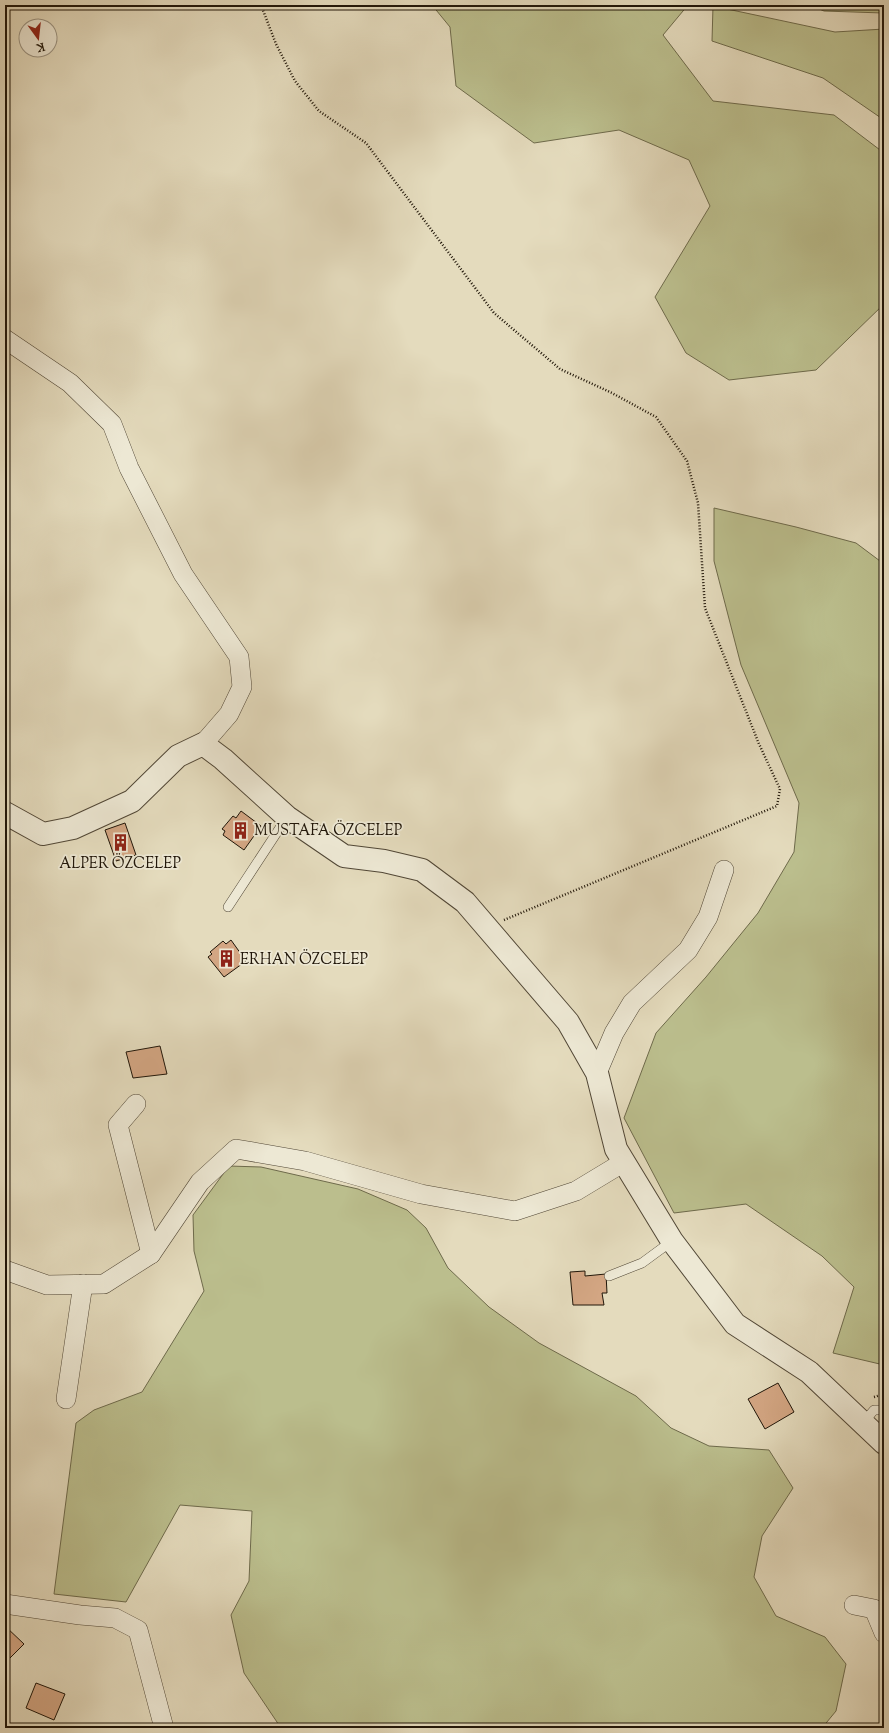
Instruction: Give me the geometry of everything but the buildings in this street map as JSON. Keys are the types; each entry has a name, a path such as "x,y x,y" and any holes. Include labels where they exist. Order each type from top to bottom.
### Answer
{"street":[{"path":"5,339 70,383 112,424 129,468 183,574 239,657 242,686 230,714 203,744 178,756 132,801 73,828 43,834 14,824 5,813"},
{"path":"203,744 223,759 287,817 344,856 384,861 422,870 465,902 568,1022 597,1073 616,1149 672,1241 735,1324 810,1372 884,1443"},
{"path":"597,1073 614,1034 632,1003 688,950 708,916 724,870"},
{"path":"136,1104 118,1125 150,1254"},
{"path":"5,1270 47,1285 104,1284 150,1254 200,1182 236,1149 305,1161 420,1194 515,1211 576,1191 624,1162"},
{"path":"66,1399 83,1284"},
{"path":"5,1604 80,1615 115,1618 138,1630 164,1728"},
{"path":"854,1605 874,1609 884,1633"}],"lane":[{"path":"228,906 287,817"},
{"path":"609,1276 642,1263 672,1241"},
{"path":"863,1423 874,1410 884,1410"}],"path":[{"path":"261,5 276,44 295,81 319,111 366,143 494,313 560,369 612,393 656,417 687,461 698,503 705,608 759,744 780,788 777,806 487,927"}],"green space":[{"path":"432,5 688,5 663,35 713,101 834,115 884,153 884,304 816,370 729,380 686,353 655,297 710,206 689,160 619,130 534,143 456,86 450,27"},
{"path":"810,5 884,5 884,11 883,13 824,11"},
{"path":"713,6 835,32 884,29 884,120 823,78 712,41"},
{"path":"714,508 856,543 884,564 884,1365 833,1353 854,1287 822,1256 746,1204 674,1213 624,1118 656,1033 706,977 758,913 794,852 799,803 741,665 714,561"},
{"path":"229,1166 261,1167 358,1189 407,1210 426,1228 448,1268 489,1307 539,1343 636,1396 671,1428 709,1446 769,1450 793,1488 762,1536 754,1577 776,1616 825,1637 846,1664 836,1711 822,1728 281,1728 244,1673 231,1615 249,1581 252,1511 180,1505 126,1602 54,1594 76,1423 94,1410 142,1392 204,1291 194,1251 193,1215"}],"place":[{"name":"MUSTAFA ÖZCELEP","path":"241,830"},
{"name":"ALPER ÖZCELEP","path":"120,842"},
{"name":"ERHAN ÖZCELEP","path":"227,959"}]}
